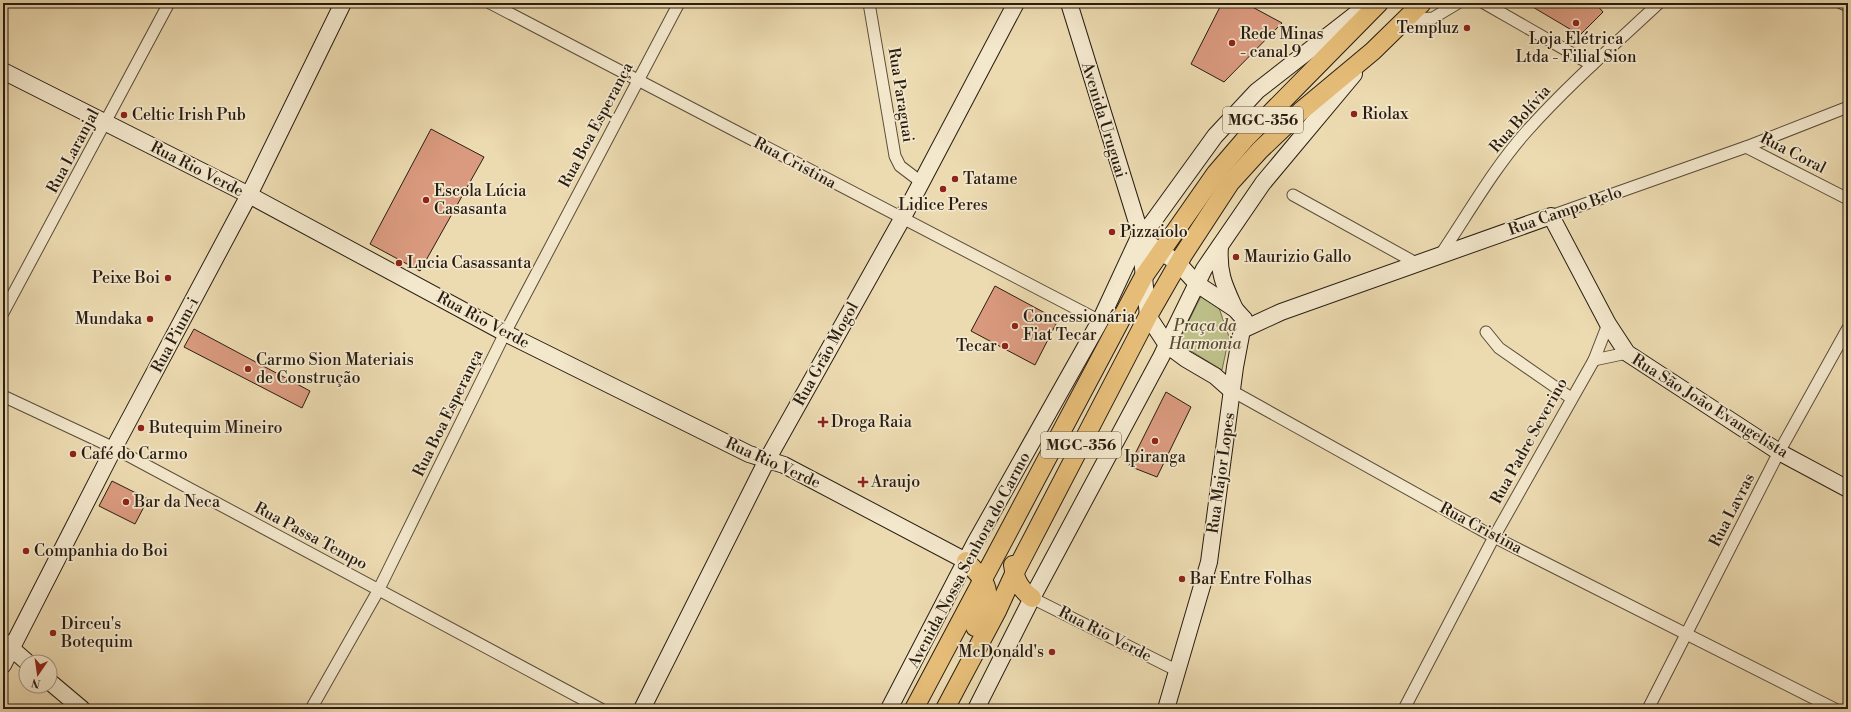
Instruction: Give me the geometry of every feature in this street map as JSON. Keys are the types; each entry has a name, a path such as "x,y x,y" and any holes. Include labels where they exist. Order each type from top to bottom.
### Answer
{"main road":[{"name":"Avenida Nossa Senhora do Carmo","path":"914,709 1144,276 1216,173 1246,138 1380,3"},
{"name":"MGC-356","path":"945,709 997,611 1014,574 1148,316 1178,263 1230,184 1260,150 1301,111 1373,51 1422,3"},
{"path":"1032,598 1024,592 1018,583 1014,574 1012,561 1014,551 1032,506 1037,477"},
{"path":"964,672 969,639 985,607 987,589 983,577 966,561"}],"street":[{"name":"Rua Laranjal","path":"3,314 169,3"},
{"name":"Rua Pium-i","path":"3,665 7,645 249,195 343,3"},
{"name":"Rua Cristina","path":"490,3 637,81 1100,321"},
{"name":"Rua Boa Esperança","path":"311,709 378,591 505,333 679,3"},
{"name":"Rua Paraguai","path":"869,3 895,156 900,166 921,182"},
{"name":"Avenida Uruguai","path":"1069,3 1127,195 1139,229 1148,316"},
{"name":"Avenida Nossa Senhora do Carmo","path":"889,709 966,561 1100,321 1139,237 1160,212 1215,136 1257,90 1370,3"},
{"path":"1404,19 1433,18 1458,3"},
{"path":"1484,3 1592,65"},
{"name":"Rua Bolívia","path":"1441,254 1489,181 1525,133 1592,65 1659,3"},
{"path":"1841,3 1848,6"},
{"name":"Rua Grão Mogol","path":"642,709 767,460 902,219 1013,4"},
{"name":"MGC-356","path":"976,709 1032,598 1167,346 1204,270 1263,183 1373,51"},
{"name":"Rua Rio Verde","path":"3,71 249,195 505,333 749,454 784,465 966,561"},
{"name":"Rua Campo Belo","path":"1240,320 1281,312 1746,147 1848,107"},
{"name":"Rua Coral","path":"1746,147 1848,199"},
{"path":"1127,195 1142,211 1148,214 1160,212"},
{"path":"1293,195 1416,263"},
{"name":"Rua São João Evangelista","path":"1550,216 1608,324 1627,353 1780,452 1848,489"},
{"path":"1139,237 1178,263 1197,284 1240,320"},
{"path":"1220,245 1219,263 1223,281 1240,320"},
{"name":"Rua Cristina","path":"1148,316 1167,346 1186,360 1215,376 1232,391 1494,536 1835,709"},
{"name":"Rua Major Lopes","path":"1166,709 1209,562 1240,320"},
{"name":"Rua Padre Severino","path":"1404,709 1494,536 1571,398 1594,360 1608,324"},
{"name":"Rua Lavras","path":"1648,709 1780,452 1848,328"},
{"path":"1486,332 1500,348 1571,398"},
{"path":"1594,360 1627,353"},
{"path":"1215,376 1226,375 1235,367"},
{"name":"Rua Passa Tempo","path":"3,396 114,448 600,709"},
{"name":"Rua Rio Verde","path":"1032,598 1178,671"},
{"path":"7,645 18,654"},
{"path":"58,689 82,709"}],"green space":[{"name":"Praça da Harmonia","path":"1203,292 1218,305 1229,337 1222,370 1178,343"}],"building":[{"name":"Rede Minas - canal 9","path":"1222,3 1245,3 1282,23 1224,82 1191,64"},
{"name":"Loja Elétrica Ltda - Filial Sion","path":"1526,3 1595,3 1603,12 1580,35"},
{"name":"Escola Lúcia Casasanta","path":"431,129 484,157 420,271 370,244"},
{"name":"Concessionária Fiat Tecar","path":"995,286 1058,320 1035,365 971,331"},
{"name":"Carmo Sion Materiais de Construção","path":"194,329 310,391 302,408 184,347"},
{"path":"1166,392 1191,407 1157,477 1129,466"},
{"path":"112,481 148,499 135,524 99,506"}],"place":[{"name":"Loja Elétrica Ltda - Filial Sion","path":"1576,23"},
{"name":"Templuz","path":"1467,28"},
{"name":"Rede Minas - canal 9","path":"1232,43"},
{"name":"Riolax","path":"1354,114"},
{"name":"Celtic Irish Pub","path":"124,115"},
{"name":"Tatame","path":"955,179"},
{"name":"Lidice Peres","path":"943,189"},
{"name":"Escola Lúcia Casasanta","path":"426,200"},
{"name":"Pizzaiolo","path":"1112,232"},
{"name":"Maurizio Gallo","path":"1236,257"},
{"name":"Lucia Casassanta","path":"399,263"},
{"name":"Peixe Boi","path":"168,278"},
{"name":"Mundaka","path":"150,319"},
{"name":"Concessionária Fiat Tecar","path":"1015,326"},
{"name":"Tecar","path":"1005,346"},
{"name":"Carmo Sion Materiais de Construção","path":"248,369"},
{"name":"Droga Raia","path":"823,422"},
{"name":"Butequim Mineiro","path":"141,428"},
{"name":"Ipiranga","path":"1155,441"},
{"name":"Café do Carmo","path":"73,454"},
{"name":"Araujo","path":"863,482"},
{"name":"Bar da Neca","path":"126,502"},
{"name":"Companhia do Boi","path":"26,551"},
{"name":"Bar Entre Folhas","path":"1182,579"},
{"name":"Dirceu's Botequim","path":"53,633"},
{"name":"McDonald's","path":"1052,652"}]}
